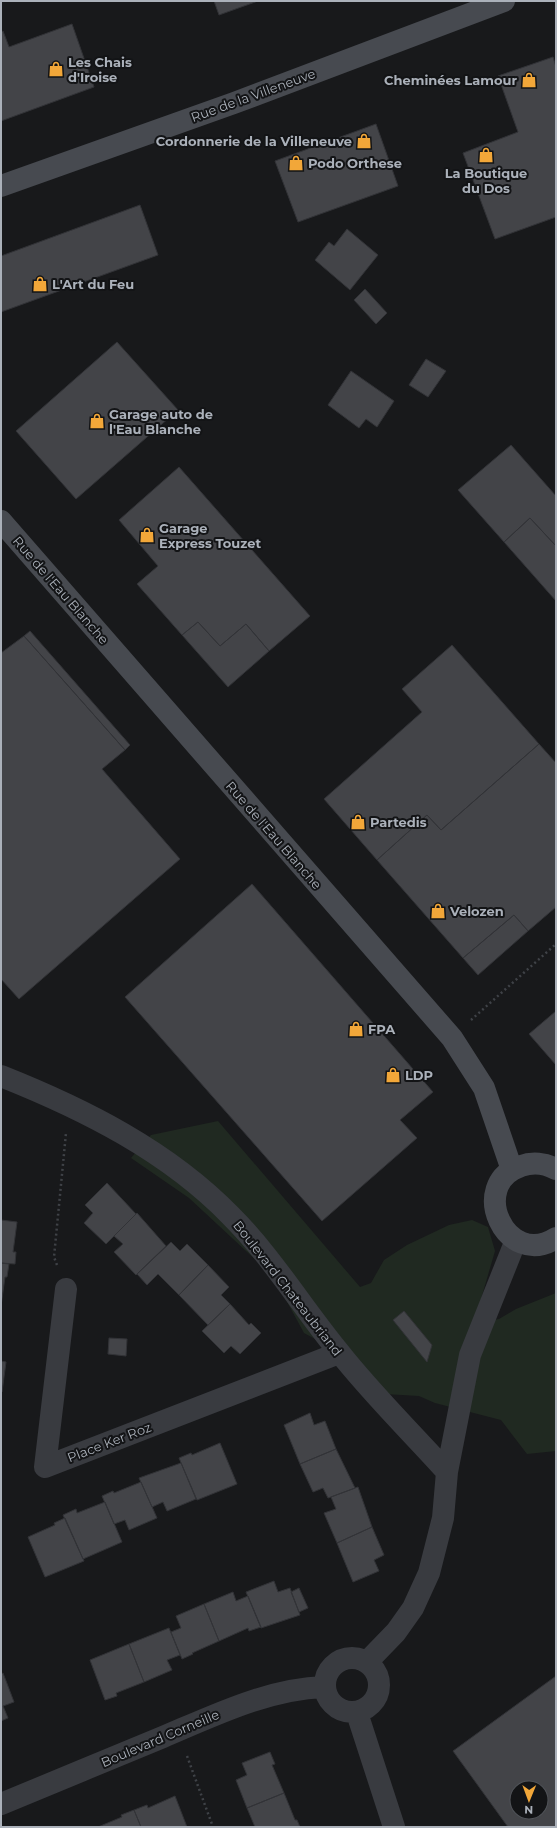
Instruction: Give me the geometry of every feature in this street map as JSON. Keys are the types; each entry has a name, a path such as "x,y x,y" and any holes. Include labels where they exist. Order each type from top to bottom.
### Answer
{"street":[{"name":"Rue de la Villeneuve","path":"1,186 234,103 504,1"},
{"name":"Rue de l'Eau Blanche","path":"1,521 452,1038 484,1088 512,1170"},
{"name":"Boulevard Chateaubriand","path":"1,1076 105,1122 170,1165 231,1215 258,1245 339,1353 447,1472"},
{"path":"553,1241 530,1244 516,1240 500,1224 494,1205 499,1185 512,1170 527,1164 536,1163 556,1169"},
{"path":"367,1662 396,1632 413,1608 429,1573 443,1518 447,1472 470,1355 516,1240"},
{"name":"Place Ker Roz","path":"66,1289 45,1467 339,1353"},
{"path":"352,1658 367,1662 376,1672 379,1684 377,1697 369,1707 357,1713 346,1712 335,1707 326,1697 324,1687 327,1673 338,1661 352,1658"},
{"name":"Boulevard Corneille","path":"1,1804 234,1708 280,1693 305,1688 324,1687"},
{"path":"357,1713 394,1827"}],"path":[{"path":"452,1038 556,944"},
{"path":"66,1289 54,1257 68,1105"},
{"path":"177,1731 213,1827"}],"shaded area":[{"path":"218,1121 360,1287 371,1283 384,1260 407,1245 449,1225 472,1220 488,1227 495,1251 474,1323 499,1319 516,1309 556,1293 556,1451 527,1454 501,1420 435,1403 419,1396 385,1394 361,1364 304,1333 273,1276 189,1198 131,1158 151,1135"}],"building":[{"path":"214,1 258,1 219,15"},
{"path":"72,24 94,87 1,121 1,32 3,31 9,47"},
{"path":"553,57 556,67 556,217 495,239 463,153 518,132 498,76"},
{"path":"376,124 398,186 298,222 275,161"},
{"name":"L'Art du Feu","path":"140,205 158,255 1,312 1,256"},
{"path":"347,229 378,255 350,290 315,260 329,242 334,246"},
{"path":"365,289 387,313 376,324 354,300"},
{"name":"Garage auto de l'Eau Blanche","path":"117,342 178,410 76,499 16,431"},
{"path":"426,359 446,371 428,397 409,385"},
{"path":"351,371 394,401 377,427 366,419 359,428 328,405"},
{"path":"511,445 556,496 556,546 530,518 504,542 458,490"},
{"path":"179,467 310,616 269,651 246,624 220,646 198,622 182,635 137,584 158,566 119,520"},
{"path":"530,518 556,546 556,601 504,542"},
{"path":"198,622 220,646 246,624 269,651 228,687 182,635"},
{"path":"30,631 130,745 125,750 24,636"},
{"path":"24,636 125,750 102,769 180,859 19,999 1,979 1,653"},
{"path":"452,645 539,744 441,830 427,815 377,860 324,799 422,712 402,689"},
{"path":"539,744 556,763 556,907 528,931 514,915 463,958 377,860 427,815 441,830"},
{"path":"252,884 433,1092 400,1120 417,1138 322,1221 125,997"},
{"path":"514,915 528,931 478,975 463,958"},
{"path":"556,1011 556,1065 529,1034"},
{"path":"107,1183 136,1214 106,1244 84,1223 93,1213 85,1205"},
{"path":"137,1213 166,1246 136,1275 114,1252 123,1244 114,1236"},
{"path":"1,1220 17,1222 13,1252 16,1252 15,1264 1,1263"},
{"path":"171,1242 180,1251 187,1244 208,1265 179,1295 158,1274 147,1285 137,1274"},
{"path":"1,1263 9,1264 7,1277 5,1277 1,1306"},
{"path":"208,1265 229,1287 221,1295 230,1304 208,1325 179,1295"},
{"path":"230,1304 249,1325 251,1323 261,1333 240,1354 231,1346 224,1353 202,1331"},
{"path":"404,1311 432,1345 427,1362 393,1320"},
{"path":"109,1338 127,1339 126,1356 108,1354"},
{"path":"1,1361 6,1362 2,1392 1,1392"},
{"path":"310,1413 314,1425 325,1421 336,1449 300,1464 284,1425"},
{"path":"220,1443 237,1484 197,1500 179,1458 191,1453 192,1455"},
{"path":"336,1449 355,1488 328,1498 323,1488 313,1492 300,1464"},
{"path":"181,1463 196,1499 167,1511 163,1502 152,1507 139,1478"},
{"path":"141,1482 157,1518 129,1530 125,1520 114,1524 102,1496 113,1491 114,1493"},
{"path":"358,1487 372,1527 337,1543 324,1513 336,1509 331,1497"},
{"path":"105,1502 122,1542 83,1559 63,1515 76,1509 77,1513"},
{"path":"65,1518 84,1561 45,1577 28,1537 55,1525 54,1523"},
{"path":"372,1527 384,1555 374,1560 379,1571 353,1582 337,1543"},
{"path":"274,1581 278,1592 290,1588 300,1615 261,1628 246,1592"},
{"path":"299,1588 308,1608 299,1612 291,1592"},
{"path":"233,1592 236,1601 248,1596 261,1627 249,1631 248,1628 219,1641 204,1604"},
{"path":"204,1604 219,1641 182,1659 171,1632 181,1628 176,1616"},
{"path":"169,1628 180,1655 167,1660 172,1670 144,1682 129,1644"},
{"path":"129,1644 144,1682 116,1693 117,1696 105,1700 90,1660"},
{"path":"3,1673 14,1702 3,1706 8,1718 1,1721 1,1674"},
{"path":"556,1676 556,1827 508,1827 453,1751"},
{"path":"270,1752 275,1764 272,1765 284,1793 247,1808 236,1780 247,1775 242,1763"},
{"path":"284,1793 295,1820 297,1820 300,1827 255,1827 247,1808"},
{"path":"175,1796 187,1827 141,1827 134,1810 147,1805 148,1808"},
{"path":"134,1810 141,1827 98,1827 122,1817 121,1815"}],"place":[{"name":"Les Chais d'Iroise","path":"56,69"},
{"name":"Cheminées Lamour","path":"529,80"},
{"name":"Cordonnerie de la Villeneuve","path":"364,141"},
{"name":"La Boutique du Dos","path":"486,155"},
{"name":"Podo Orthese","path":"296,163"},
{"name":"L'Art du Feu","path":"40,284"},
{"name":"Garage auto de l'Eau Blanche","path":"97,421"},
{"name":"Garage Express Touzet","path":"147,535"},
{"name":"Partedis","path":"358,822"},
{"name":"Velozen","path":"438,911"},
{"name":"FPA","path":"356,1029"},
{"name":"LDP","path":"393,1075"}]}
